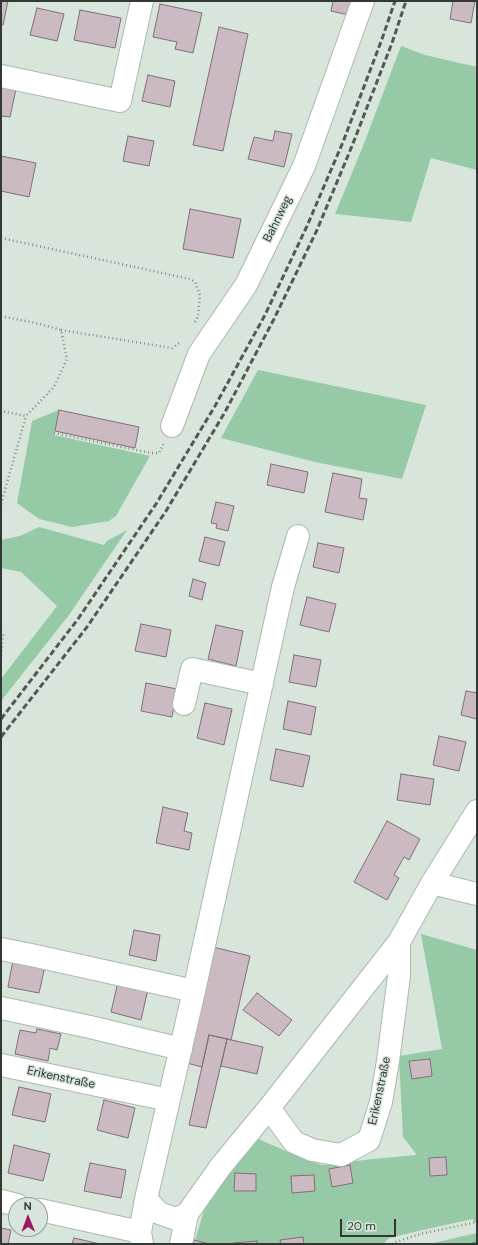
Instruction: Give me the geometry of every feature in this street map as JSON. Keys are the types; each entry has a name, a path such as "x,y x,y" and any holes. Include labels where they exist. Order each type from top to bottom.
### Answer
{"street":[{"path":"1,76 120,101 142,1"},
{"name":"Bahnweg","path":"172,426 199,354 246,285 304,166 363,1"},
{"path":"48,1212 141,1238 146,1199 284,587 298,536"},
{"path":"184,704 192,669 262,684"},
{"name":"Erikenstraße","path":"187,1214 221,1166 269,1108 399,942 432,884 477,811"},
{"path":"432,884 477,894"},
{"name":"Erikenstraße","path":"269,1108 294,1142 312,1150 341,1155 369,1140 381,1102 388,1061 398,976 399,942"},
{"path":"1,949 194,991"},
{"path":"1,1008 90,1027 181,1049"},
{"name":"Erikenstraße","path":"1,1066 169,1100"},
{"path":"146,1199 159,1213 176,1219 187,1214"},
{"path":"181,1244 187,1214"}],"path":[{"path":"1,238 190,279 195,282 200,295 198,316 192,327"},
{"path":"1,316 61,330 172,348 186,339"},
{"path":"1,504 26,416 54,387 67,359 61,330"},
{"path":"1,411 26,416"},
{"path":"54,433 151,453"},
{"path":"1,631 3,635 1,657"},
{"path":"392,1244 420,1234 477,1222"}],"green space":[{"path":"401,46 425,55 477,67 477,170 431,158 411,222 335,214 363,146"},
{"path":"258,370 426,405 402,479 315,462 221,438"},
{"path":"59,410 54,435 150,456 116,516 109,521 72,527 39,519 17,503 32,421"},
{"path":"39,527 104,545 107,541 127,530 69,615 1,701 1,679 57,606 21,572 1,568 1,540 20,536"},
{"path":"421,934 477,950 477,1222 474,1223 473,1219 427,1229 389,1238 383,1244 194,1244 205,1207 216,1190 256,1138 309,1161 322,1165 417,1155 403,1137 399,1056 442,1049"},
{"path":"477,1233 477,1244 429,1244"}],"building":[{"path":"1,1 8,1 3,25 1,25"},
{"path":"333,1 352,1 349,15 331,11"},
{"path":"453,1 475,1 471,23 450,19"},
{"path":"160,4 202,13 193,53 175,49 177,42 153,37"},
{"path":"37,8 64,14 57,41 30,35"},
{"path":"80,10 121,18 115,48 74,40"},
{"path":"219,27 248,34 223,151 193,145"},
{"path":"148,75 175,81 170,107 142,101"},
{"path":"1,86 16,89 10,117 1,116"},
{"path":"275,131 292,134 284,167 248,159 254,137 273,141"},
{"path":"128,136 154,141 149,166 123,161"},
{"path":"1,156 36,163 29,197 1,191"},
{"path":"190,209 241,219 233,258 183,249"},
{"path":"59,410 139,427 135,448 55,431"},
{"path":"271,464 308,472 304,493 267,485"},
{"path":"333,473 362,479 359,498 367,499 363,520 325,512"},
{"path":"216,502 234,506 228,531 216,528 217,524 211,523"},
{"path":"205,537 225,542 219,566 199,561"},
{"path":"318,543 344,548 339,573 313,567"},
{"path":"193,579 206,583 202,600 189,596"},
{"path":"307,597 336,604 329,632 300,625"},
{"path":"141,624 171,630 166,657 135,651"},
{"path":"216,625 243,631 236,666 208,659"},
{"path":"294,655 321,660 316,687 289,682"},
{"path":"146,683 177,689 172,717 141,711"},
{"path":"466,691 477,693 477,719 461,715"},
{"path":"288,701 316,707 311,735 283,729"},
{"path":"205,703 232,709 224,745 197,738"},
{"path":"439,736 466,742 459,771 433,765"},
{"path":"276,749 310,756 303,787 270,780"},
{"path":"401,774 434,779 430,805 397,800"},
{"path":"163,807 188,813 184,831 192,833 189,850 156,843"},
{"path":"387,821 420,839 409,860 404,857 394,875 399,878 387,900 354,882"},
{"path":"134,930 160,935 156,961 129,955"},
{"path":"213,947 250,956 231,1040 209,1035 202,1067 187,1063"},
{"path":"13,960 45,966 39,993 8,987"},
{"path":"118,982 148,989 141,1020 111,1012"},
{"path":"257,993 292,1020 279,1036 243,1010"},
{"path":"37,1029 61,1034 57,1050 50,1048 48,1061 15,1054 20,1030 36,1033"},
{"path":"209,1035 227,1039 206,1128 189,1125"},
{"path":"227,1039 263,1047 257,1074 221,1066"},
{"path":"430,1059 432,1076 412,1079 409,1061"},
{"path":"19,1087 51,1094 45,1122 12,1115"},
{"path":"104,1100 135,1108 128,1138 97,1130"},
{"path":"14,1145 50,1154 43,1181 8,1173"},
{"path":"446,1157 447,1175 430,1176 429,1158"},
{"path":"90,1163 126,1170 121,1198 84,1191"},
{"path":"350,1165 353,1183 332,1187 329,1169"},
{"path":"235,1173 256,1174 256,1191 234,1191"},
{"path":"314,1175 315,1191 292,1193 291,1176"},
{"path":"1,1228 8,1229 8,1237 10,1237 8,1244 1,1244"},
{"path":"303,1237 304,1244 281,1244 280,1240"},
{"path":"74,1238 100,1244 72,1244"},
{"path":"194,1240 209,1244 193,1244"},
{"path":"257,1241 257,1244 233,1244 233,1243"}],"railway":[{"path":"1,719 78,619 156,504 215,406 265,315 307,226 343,142 395,1"},
{"path":"1,737 87,627 166,511 225,412 274,319 317,230 352,146 392,43 406,1"}]}
